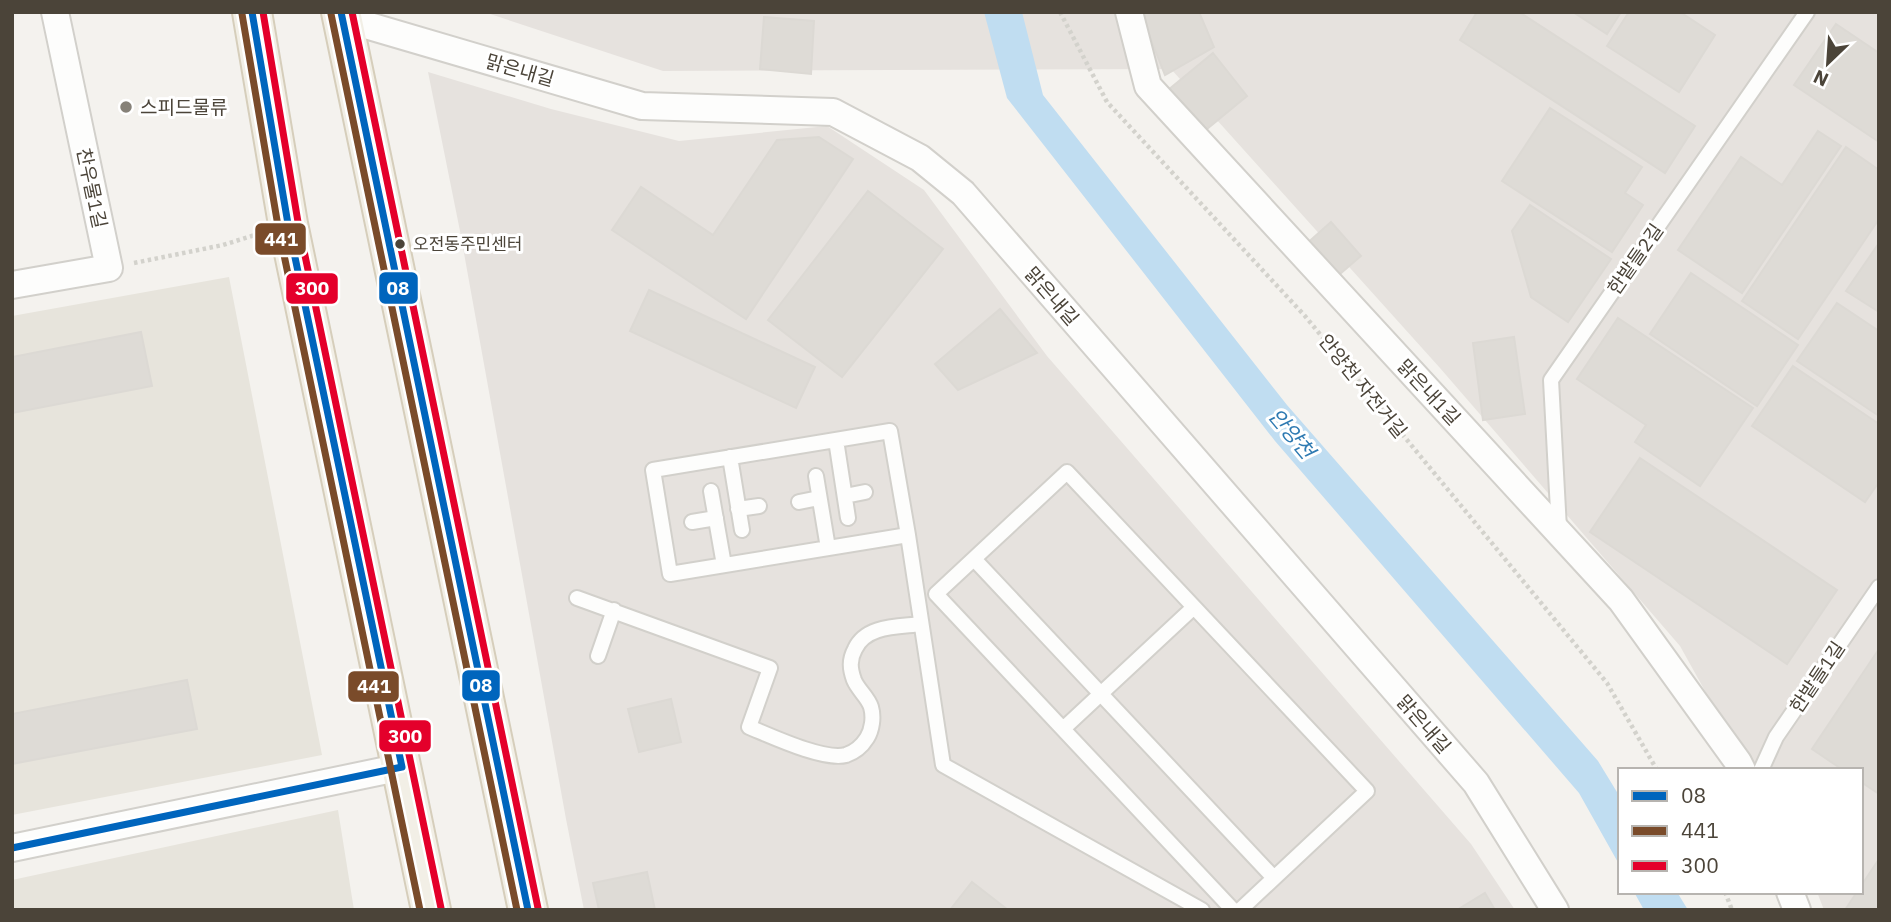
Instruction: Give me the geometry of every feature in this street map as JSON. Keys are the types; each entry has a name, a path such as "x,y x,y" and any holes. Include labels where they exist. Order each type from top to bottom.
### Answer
{"main road":[{"path":"252,12 288,225 431,910"},
{"path":"341,15 527,910"}],"street":[{"name":"찬우물1길","path":"55,12 109,268"},
{"name":"맑은내1길","path":"1129,12 1148,86 1621,600 1741,768"},
{"name":"맑은내길","path":"341,15 642,106 833,112 920,158 962,193 1476,783 1555,910"},
{"path":"12,285 109,268"},
{"path":"12,848 402,767"}],"lane":[{"name":"한밭들2길","path":"1560,534 1551,380 1807,12"},
{"path":"908,536 670,574 653,470 890,431 908,536 943,765 1202,910"},
{"path":"836,440 849,518"},
{"path":"730,457 742,530"},
{"path":"1233,910 936,594 1067,472 1367,791 1240,910"},
{"path":"816,476 828,548"},
{"path":"712,491 724,565"},
{"path":"845,496 865,492"},
{"path":"799,502 819,498"},
{"path":"738,509 759,506"},
{"path":"692,522 716,518"},
{"path":"974,559 1274,878"},
{"name":"한밭들1길","path":"1762,768 1776,737 1879,587"},
{"path":"577,598 770,668 749,727 825,755 845,755 860,747 869,735 872,709 856,685 850,669 851,657 858,642 876,629 921,624"},
{"path":"1063,729 1194,607"},
{"path":"598,656 614,610"}],"path":[{"name":"안양천 자전거길","path":"1060,12 1107,102 1314,327 1607,683 1656,768"},
{"path":"109,268 223,245 288,225"}],"shaded area":[{"path":"484,12 1879,12 1879,910 1824,910 1818,894 1863,894 1863,768 1748,768 1680,646 1440,368 1171,69 663,71"},
{"path":"428,72 551,109 679,141 827,126 924,190 1047,356 1471,844 1515,910 584,910 460,231"},
{"path":"229,277 322,755 12,815 12,316"},
{"path":"338,810 354,910 12,910 12,880"}],"water":[{"name":"안양천","path":"984,12 1022,12 1043,95 1287,405 1598,761 1618,794 1618,862 1579,793 1275,441 1007,98"},
{"path":"1635,894 1678,894 1688,910 1644,910"}],"building":[{"path":"1140,12 1199,12 1214,47 1165,75"},
{"path":"1477,12 1519,12 1695,126 1665,173 1460,40"},
{"path":"1573,12 1621,12 1607,34"},
{"path":"1629,12 1680,12 1715,35 1679,92 1607,46"},
{"path":"764,17 814,21 811,74 760,69"},
{"path":"1836,24 1879,53 1879,142 1794,85"},
{"path":"1213,53 1247,96 1202,133 1167,91"},
{"path":"1550,108 1642,167 1625,193 1643,205 1612,252 1502,181"},
{"path":"1818,131 1841,146 1742,293 1678,250 1741,157 1782,185"},
{"path":"819,137 853,159 746,319 612,230 641,187 713,235 777,140"},
{"path":"1846,147 1879,170 1879,219 1798,339 1742,301"},
{"path":"868,191 943,249 842,377 768,320"},
{"path":"1530,205 1611,259 1568,322 1531,297 1512,231"},
{"path":"1331,222 1361,256 1334,279 1304,246"},
{"path":"1879,243 1879,312 1846,291"},
{"path":"1691,273 1798,345 1757,406 1650,334"},
{"path":"649,290 815,367 796,408 630,331"},
{"path":"1837,303 1879,331 1879,416 1797,361"},
{"path":"1000,309 1037,353 958,390 935,364"},
{"path":"1618,318 1753,408 1700,486 1635,442 1646,425 1577,379"},
{"path":"141,332 152,386 12,413 12,357"},
{"path":"1514,337 1525,414 1483,420 1473,343"},
{"path":"1793,366 1879,424 1879,482 1865,502 1752,426"},
{"path":"1640,458 1837,590 1787,664 1590,532"},
{"path":"1879,649 1879,794 1863,783 1863,768 1840,768 1812,749"},
{"path":"187,680 197,729 12,764 12,714"},
{"path":"671,699 681,742 639,752 628,709"},
{"path":"1877,862 1879,863 1879,910 1845,910 1856,894 1863,894 1863,883"},
{"path":"647,872 655,910 599,910 593,883"},
{"path":"972,882 1008,910 950,910"},
{"path":"1485,893 1495,910 1457,910"}],"transit line":[{"name":"08","path":"12,848 402,767 288,224 252,12"},
{"name":"300","path":"263,12 298,222 441,908"},
{"name":"08","path":"341,12 528,910"},
{"name":"300","path":"352,12 538,908"},
{"name":"441","path":"242,14 278,226 420,910"},
{"name":"441","path":"331,14 517,910"}],"place":[{"name":"스피드물류","path":"126,107"},
{"name":"오전동주민센터","path":"400,244"}]}
